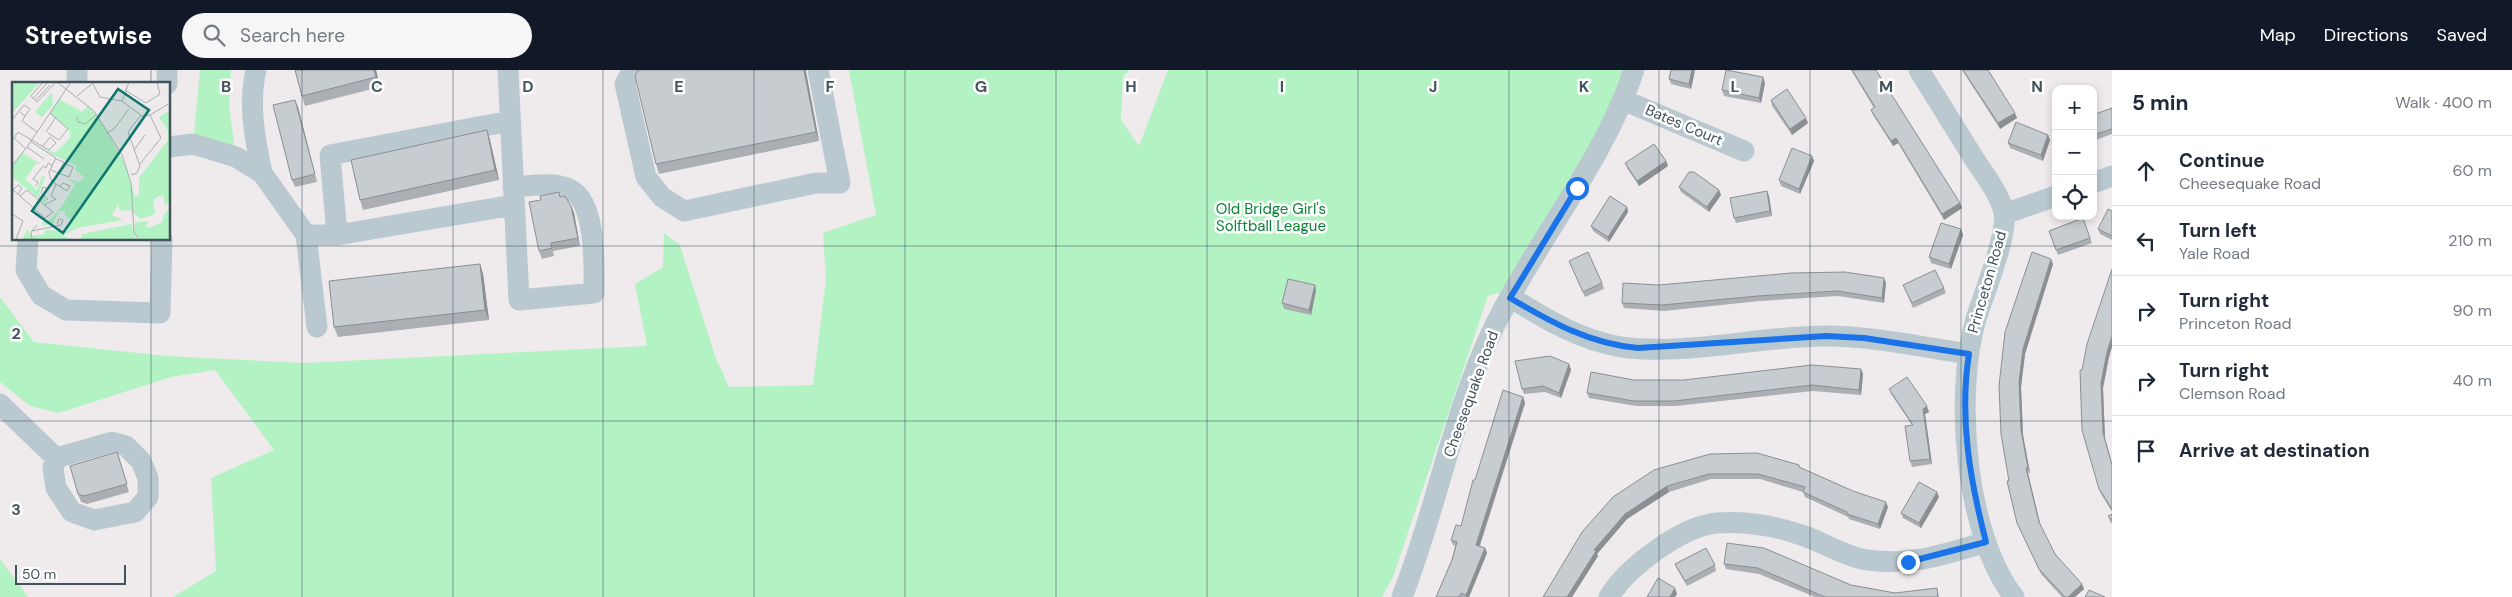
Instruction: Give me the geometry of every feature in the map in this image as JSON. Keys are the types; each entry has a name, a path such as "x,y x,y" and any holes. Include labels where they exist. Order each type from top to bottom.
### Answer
{"street":[{"path":"256,70 253,83 252,115 262,173"},
{"path":"306,236 337,235 514,196 559,186 573,190 583,206 591,225 595,245 594,293 519,300 514,196 510,121 508,70"},
{"path":"633,70 625,84 646,177 662,197 684,211 816,183 840,182 818,70"},
{"name":"Cheesequake Road","path":"1402,597 1420,549 1457,426 1485,348 1510,298 1602,146 1623,100 1634,70"},
{"name":"Princeton Road","path":"1920,70 1992,188 2004,214 1999,245 1976,321 1969,354 1964,397 1965,426 1975,495 1986,542 1996,569 2014,597"},
{"name":"Bates Court","path":"1623,100 1744,151"},
{"path":"337,235 330,155 510,121"},
{"path":"170,147 192,144 236,157 262,173 306,236 317,327"},
{"path":"2097,181 2112,176"},
{"path":"2004,214 2052,197"},
{"path":"28,240 26,270 41,295 66,310 160,313 162,240"},
{"path":"1510,298 1568,331 1620,346 1661,348 1826,336 1864,338 1969,354"},
{"path":"0,404 56,458"},
{"path":"112,442 126,446 141,461 148,478 148,497 135,512 94,520 72,512 56,488 53,468 56,458 112,442"},
{"path":"1609,597 1634,566 1653,552 1688,533 1715,523 1750,523 1796,533 1864,560 1908,562 1986,542"}],"green space":[{"path":"200,70 231,70 229,106 236,157 193,144"},
{"name":"Old Bridge Girl's Solftball League","path":"849,70 1130,70 1123,76 1121,120 1139,146 1168,70 1634,70 1510,297 1498,293 1488,296 1393,577 1382,597 173,597 216,571 211,478 274,450 215,370 171,377 59,413 30,406 0,382 0,297 34,342 166,356 303,363 647,346 635,284 663,267 664,233 680,245 715,356 729,387 813,385 826,280 823,233 876,215"},
{"path":"0,559 28,597 0,597"}],"building":[{"path":"295,70 374,70 376,77 302,96"},
{"path":"638,70 804,70 816,132 656,164 635,76"},
{"path":"1671,70 1692,70 1689,84 1669,79"},
{"path":"1726,70 1763,77 1759,98 1722,90"},
{"path":"1852,70 1876,70 1960,203 1942,214 1896,138 1891,141 1871,110 1875,107"},
{"path":"1963,70 1988,70 2015,113 1998,123"},
{"path":"1787,89 1806,118 1790,129 1771,100"},
{"path":"295,100 315,174 292,180 273,105"},
{"path":"2112,108 2112,129 2097,134 2097,114"},
{"path":"2016,122 2048,135 2041,155 2008,143"},
{"path":"487,130 495,170 360,200 351,160"},
{"path":"1654,144 1666,161 1637,181 1625,163"},
{"path":"1792,148 1812,156 1799,189 1779,180"},
{"path":"1689,172 1694,172 1719,190 1707,207 1679,187"},
{"path":"1767,191 1770,211 1734,218 1730,198"},
{"path":"559,192 560,197 565,196 571,206 578,238 551,243 552,248 539,251 529,202 541,200 540,196"},
{"path":"1610,196 1627,207 1608,237 1591,226"},
{"path":"2108,209 2112,211 2112,236 2098,229"},
{"path":"2078,220 2084,220 2090,238 2056,250 2049,231"},
{"path":"1941,223 1961,229 1949,264 1929,257"},
{"path":"1588,252 1602,283 1583,292 1569,261"},
{"path":"2032,252 2051,259 2023,349 2019,382 2021,430 2028,468 2026,468 2039,522 2055,554 2082,584 2068,597 2065,597 2039,569 2017,523 2007,481 2009,481 2001,434 1999,386 2005,332"},
{"path":"480,264 485,310 334,327 329,281"},
{"path":"2112,269 2112,336 2101,383 2103,433 2112,465 2112,509 2099,489 2082,430 2080,370 2082,370 2087,344"},
{"path":"1935,270 1944,288 1912,303 1903,285"},
{"path":"1845,272 1884,278 1882,298 1837,291 1662,305 1622,303 1623,283 1659,285 1791,273"},
{"path":"1288,279 1315,285 1309,310 1282,303"},
{"path":"1550,356 1569,364 1559,393 1543,386 1522,389 1515,361"},
{"path":"1812,365 1861,369 1859,390 1812,385 1674,401 1634,401 1587,393 1591,372 1634,380 1684,380"},
{"path":"1907,377 1927,406 1923,409 1930,459 1910,461 1905,426 1913,425 1889,389"},
{"path":"1503,390 1523,397 1476,545 1485,548 1466,595 1461,593 1459,597 1436,597 1452,560 1457,542 1451,540 1456,525 1461,526 1473,480 1475,480"},
{"path":"117,452 127,484 84,496 78,494 70,466"},
{"path":"1757,453 1799,465 1799,467 1853,491 1886,502 1878,524 1847,514 1847,512 1803,492 1805,487 1758,474 1709,474 1667,486 1625,514 1594,550 1596,551 1567,597 1543,597 1582,532 1613,497 1654,470 1710,454"},
{"path":"1919,482 1937,492 1919,523 1901,513"},
{"path":"1727,543 1764,548 1851,585 1895,593 1937,588 1938,597 1825,597 1758,568 1724,564"},
{"path":"1706,548 1715,565 1685,581 1675,564"},
{"path":"1658,578 1675,588 1670,597 1647,597"},
{"path":"2089,590 2105,597 2085,597"}],"route":[{"path":"1577,188 1510,298 1568,331 1593,340 1638,348 1661,348 1789,337 1846,336 1969,354 1964,397 1965,426 1975,495 1986,542 1942,555 1908,562"}]}
